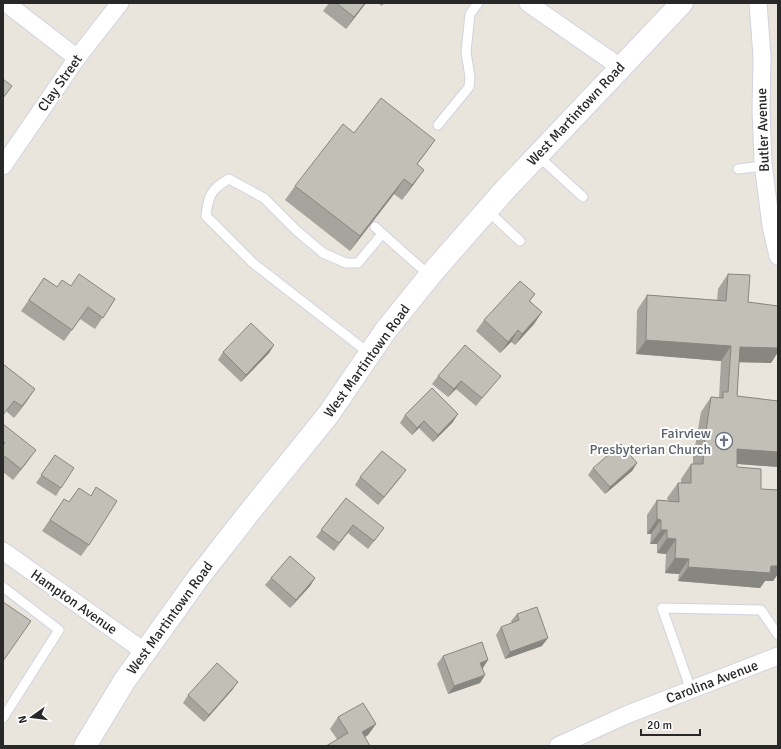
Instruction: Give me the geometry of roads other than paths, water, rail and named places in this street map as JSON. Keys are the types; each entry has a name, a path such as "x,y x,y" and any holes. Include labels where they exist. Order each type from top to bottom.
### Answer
{"main road":[{"name":"West Martintown Road","path":"85,746 125,680 198,578 238,525 328,415 386,330 487,210 537,155 682,3"}],"street":[{"path":"6,3 77,58"},
{"name":"Clay Street","path":"3,166 77,58 120,3"},
{"path":"528,3 620,67"},
{"name":"Butler Avenue","path":"758,3 762,56 761,110 763,166 771,226 778,256"},
{"name":"Hampton Avenue","path":"3,551 145,652"},
{"name":"Carolina Avenue","path":"558,746 626,715 778,656"}],"lane":[{"path":"438,125 469,87 470,77 466,52 470,14 478,3"},
{"path":"537,155 583,197"},
{"path":"738,169 763,166"},
{"path":"370,354 253,263 206,216 208,200 217,186 229,179 264,198 297,231 324,253 346,263 358,263 382,234"},
{"path":"487,210 520,241"},
{"path":"375,227 430,276"},
{"path":"3,588 60,630 3,718"},
{"path":"691,690 662,608 761,610 778,635"}],"place":[{"name":"Fairview Presbyterian Church","path":"724,441"}]}
